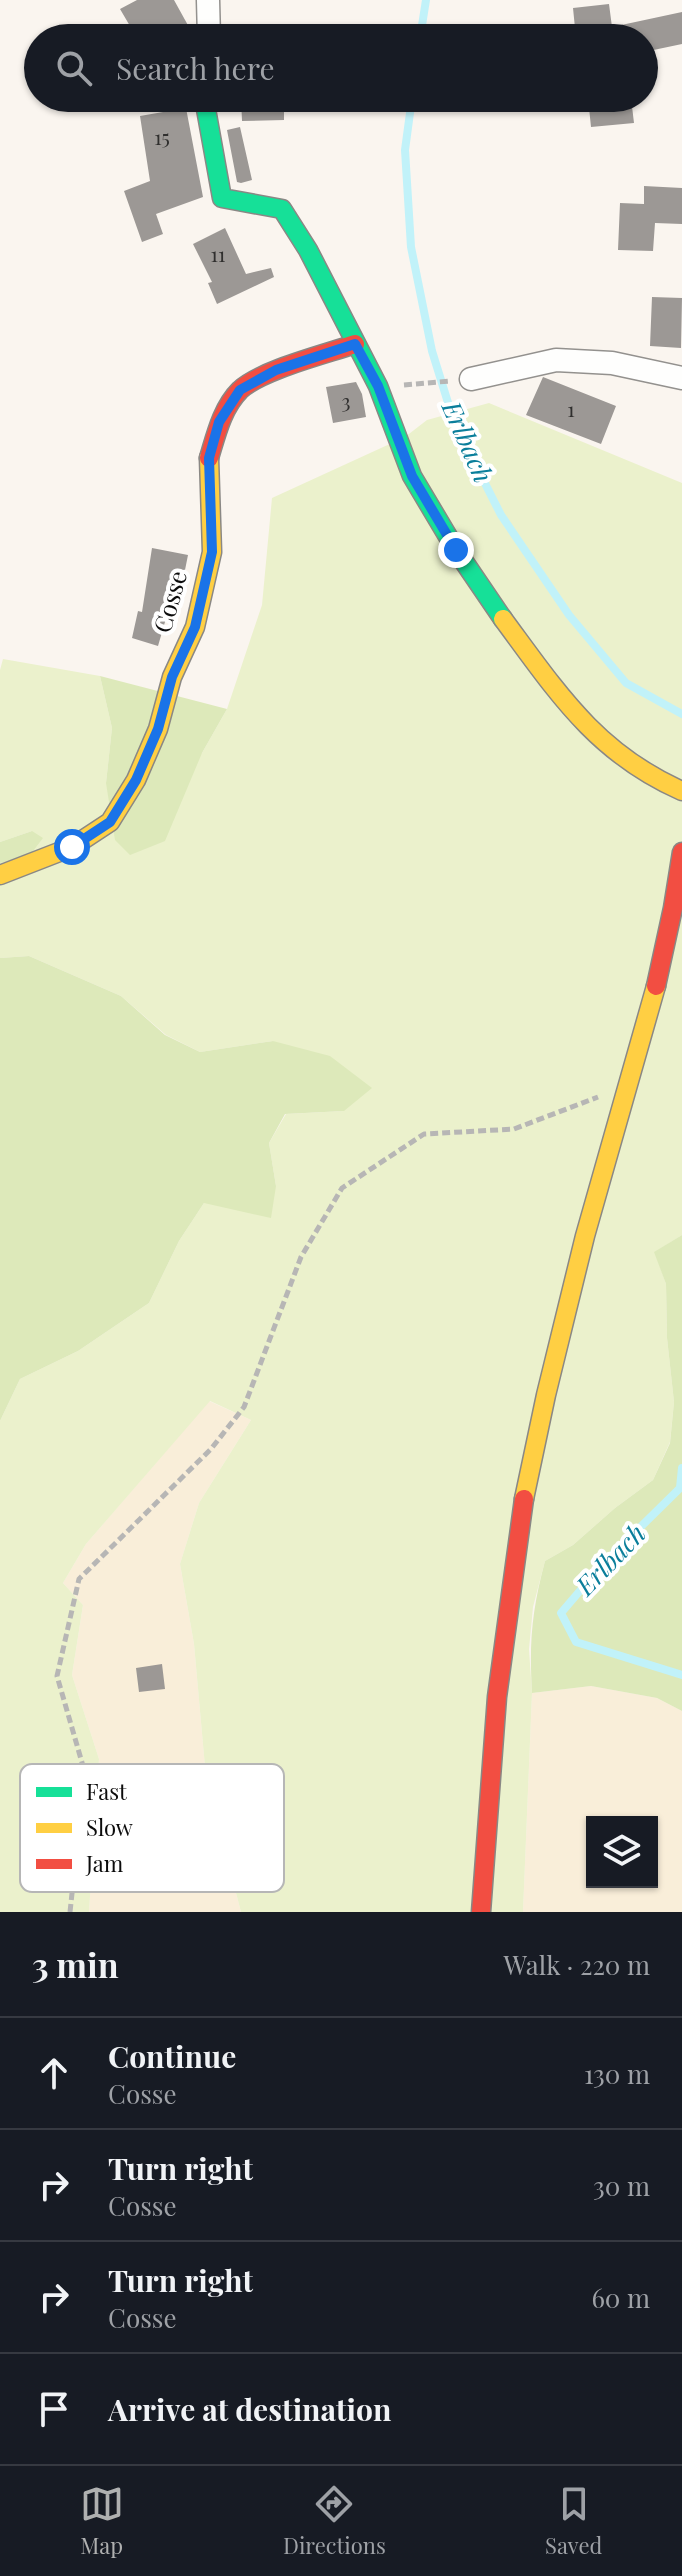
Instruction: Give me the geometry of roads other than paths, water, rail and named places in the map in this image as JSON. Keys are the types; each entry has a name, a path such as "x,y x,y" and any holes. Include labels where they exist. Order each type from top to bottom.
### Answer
{"street":[{"path":"208,0 209,24"},
{"path":"205,112 222,198 282,209 308,250 378,386 412,476 456,550 501,616 567,705 620,757 655,779 682,791"},
{"name":"Cosse","path":"0,875 72,847 110,822 136,780 158,729 172,677 195,627 212,552 209,458 219,422 240,390 276,370 355,344"},
{"path":"471,379 556,360 612,363 682,378"},
{"path":"481,1912 495,1714 513,1566 540,1426 572,1287 666,952 676,906 682,852"}],"waterway":[{"name":"Erlbach","path":"422,24 426,0"},
{"name":"Erlbach","path":"410,112 405,150 411,247 432,351 454,422 501,515 569,615 626,683 682,714"},
{"name":"Erlbach","path":"682,1468 680,1488 602,1565 561,1613 576,1642 682,1675"}]}
